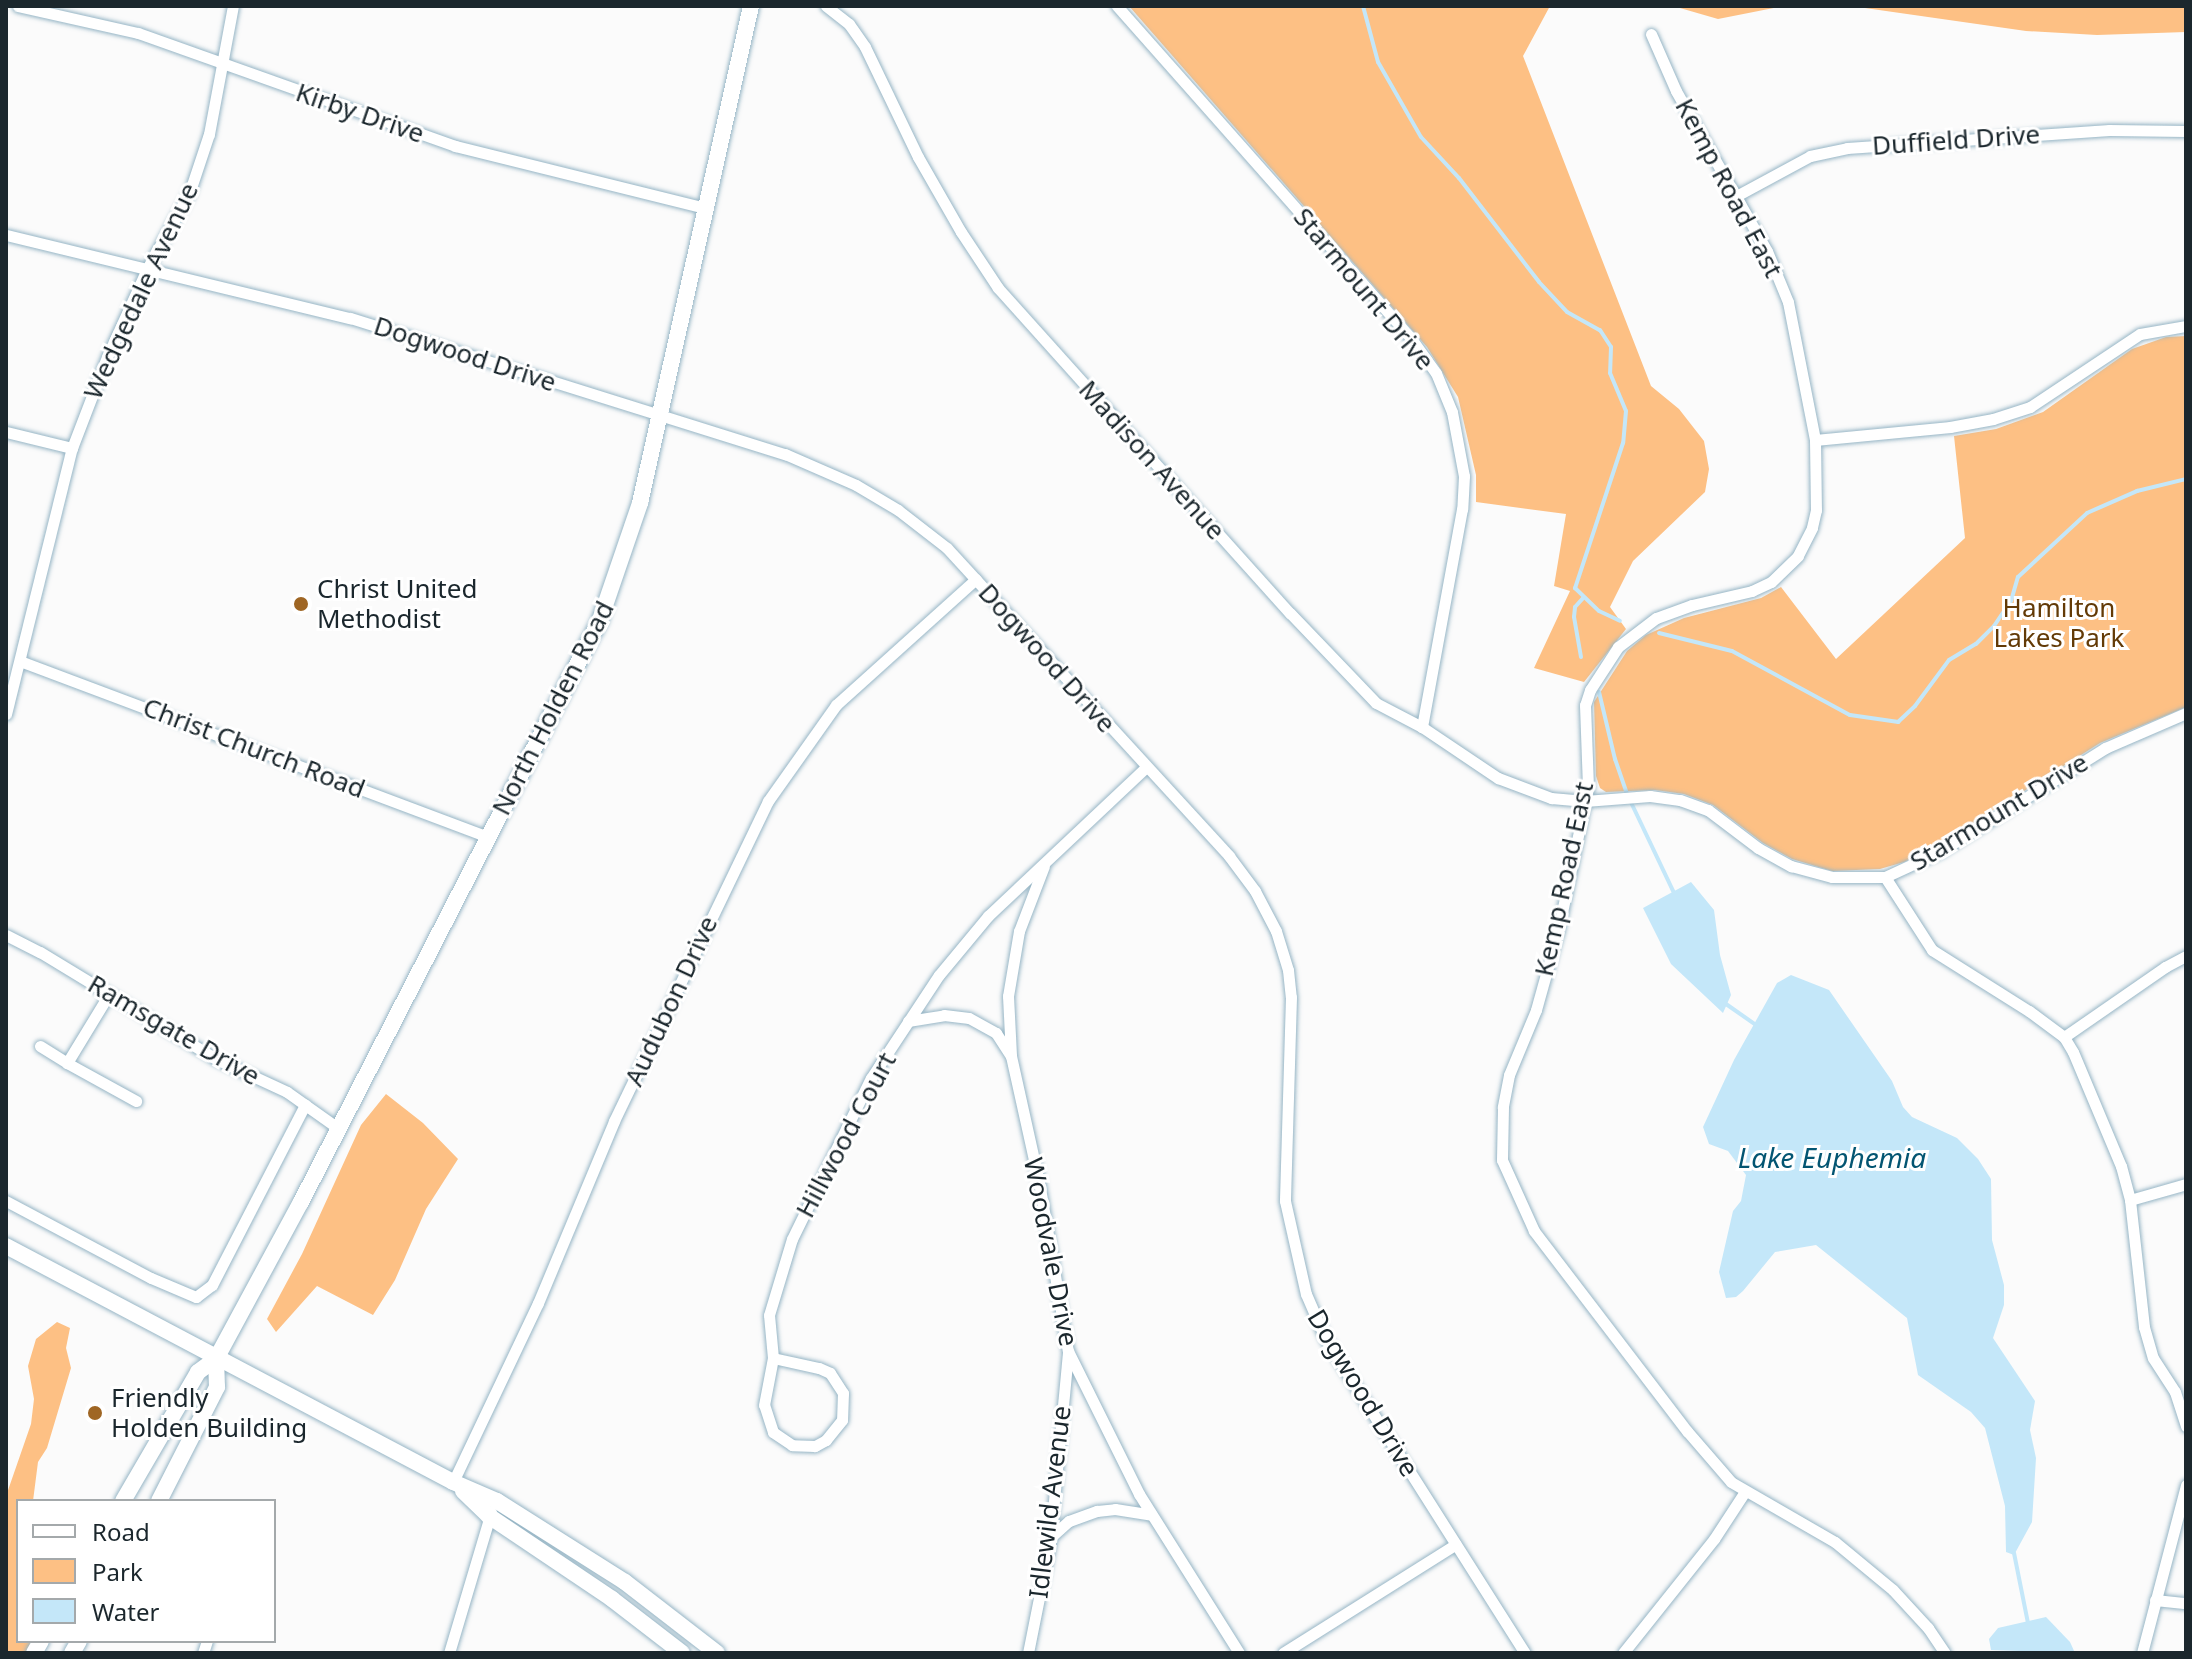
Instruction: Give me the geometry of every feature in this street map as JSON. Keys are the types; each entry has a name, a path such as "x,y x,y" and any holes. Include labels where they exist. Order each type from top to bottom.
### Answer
{"main road":[{"name":"North Holden Road","path":"124,1499 198,1372 216,1359 584,656 614,585 634,525 751,6"},
{"path":"6,1246 453,1482 625,1582 717,1653"},
{"name":"North Holden Road","path":"160,1499 217,1387 216,1359"},
{"path":"493,1508 682,1653"}],"street":[{"name":"Kirby Drive","path":"18,6 138,33 455,146 706,208"},
{"name":"Wedgedale Avenue","path":"6,714 72,448 107,357 147,269 190,191 209,134 233,6"},
{"name":"Madison Avenue","path":"826,6 849,24 865,47 918,157 998,288 1354,680 1376,703 1422,727 1498,778 1527,792 1585,801"},
{"name":"Starmount Drive","path":"1117,6 1410,337 1436,373 1452,412 1464,476 1462,509 1422,727"},
{"name":"Kemp Road East","path":"1651,34 1676,91 1738,195 1788,302 1805,371 1815,440 1812,528 1789,567 1752,591 1692,605 1656,618 1627,639 1605,664 1585,705 1585,801 1558,931 1536,1010 1509,1075 1503,1107 1502,1160 1534,1231 1687,1431 1731,1482 1744,1493 1835,1542 1893,1590 1928,1628 1945,1653"},
{"name":"Duffield Drive","path":"1738,195 1810,156 1847,148 2109,130 2186,131"},
{"name":"Dogwood Drive","path":"6,235 350,318 785,454 856,485 898,510 947,548 1229,856 1255,891 1276,931 1288,970 1291,997 1285,1201 1306,1294 1325,1338 1525,1653"},
{"path":"1815,440 1950,427 1993,419 2030,407 2140,334 2186,326"},
{"path":"6,432 72,448"},
{"name":"Audubon Drive","path":"453,1482 538,1303 614,1121 768,801 836,705 976,579"},
{"name":"Christ Church Road","path":"20,661 488,837"},
{"name":"Starmount Drive","path":"1585,801 1650,796 1680,800 1708,810 1758,848 1791,866 1832,877 1885,877 1941,851 2105,748 2186,713"},
{"name":"Hillwood Court","path":"773,1358 819,1368 838,1383 845,1408 842,1420 826,1440 815,1446 802,1447 773,1432 764,1405 773,1358 769,1315 792,1239 871,1078 939,975 988,916 1146,767"},
{"name":"Woodvale Drive","path":"1046,862 1019,931 1008,996 1011,1056 1039,1182 1068,1351 1152,1515 1239,1653"},
{"path":"1885,877 1932,950 2029,1011 2064,1037 2099,1108 2130,1200 2144,1327 2153,1358 2175,1392 2186,1426"},
{"name":"Ramsgate Drive","path":"6,935 216,1059 287,1092 339,1129"},
{"path":"2064,1037 2165,967 2186,956"},
{"path":"67,1063 109,994"},
{"path":"908,1021 944,1015 969,1018 996,1033 1011,1056"},
{"path":"40,1046 136,1101"},
{"path":"6,1201 151,1278 196,1297 212,1285 305,1105"},
{"path":"2130,1200 2186,1184"},
{"name":"Idlewild Avenue","path":"1028,1653 1051,1537 1068,1351"},
{"path":"2142,1653 2186,1485"},
{"path":"1623,1653 1714,1539 1744,1493"},
{"path":"449,1653 493,1508"},
{"path":"1051,1537 1069,1521 1097,1511 1115,1509 1152,1515"},
{"path":"1283,1653 1456,1544"},
{"path":"2155,1600 2186,1603"}],"green space":[{"path":"1129,6 1550,6 1523,56 1651,386 1679,409 1704,441 1709,469 1705,492 1633,561 1610,607 1626,629 1584,682 1534,668 1570,591 1554,586 1566,514 1476,502 1476,475 1458,397 1427,347"},
{"path":"1673,6 1784,6 1718,19"},
{"path":"1851,6 2186,6 2186,32 2097,35 2026,31"},
{"name":"Hamilton Lakes Park","path":"2186,336 2186,707 2100,743 1937,846 1904,862 1880,869 1832,871 1792,859 1763,843 1713,805 1684,794 1655,790 1606,792 1600,788 1596,776 1594,702 1627,651 1646,635 1684,618 1761,598 1781,587 1836,659 1965,538 1954,436 1996,429 2043,412 2132,349 2166,337"},
{"path":"386,1094 423,1123 458,1159 426,1209 395,1280 373,1315 317,1286 276,1332 267,1319 302,1254 361,1125"},
{"path":"57,1322 70,1328 66,1348 71,1368 47,1448 38,1462 33,1499 16,1499 16,1643 31,1643 26,1653 6,1653 6,1496 31,1424 34,1399 28,1366 36,1339"}],"water":[{"path":"1691,882 1714,910 1720,955 1731,995 1723,1013 1671,964 1643,908"},
{"name":"Lake Euphemia","path":"1791,975 1829,990 1892,1081 1903,1107 1912,1117 1957,1138 1978,1159 1991,1179 1992,1240 2004,1285 2004,1305 1993,1338 2035,1401 2030,1430 2036,1458 2032,1522 2014,1555 2006,1552 2005,1506 1985,1428 1971,1412 1918,1375 1907,1318 1816,1245 1775,1252 1743,1291 1736,1297 1726,1298 1719,1272 1733,1211 1741,1201 1746,1175 1728,1151 1709,1144 1703,1127 1734,1060 1777,983"},
{"path":"2046,1617 2070,1642 2075,1653 1991,1650 1989,1639 1998,1628"}],"waterway":[{"path":"1363,6 1378,62 1421,137 1459,178 1539,282 1567,312 1600,330 1611,347 1610,373 1626,411 1623,443 1575,588 1599,611 1620,621"},
{"path":"1659,633 1732,651 1850,715 1898,722 1915,706 1949,660 1976,644 1994,626 2011,601 2018,577 2087,513 2137,491 2186,479"},
{"path":"1581,657 1574,617 1575,607 1583,598"},
{"path":"1599,692 1615,759 1628,796 1675,895"},
{"path":"1726,1004 1758,1026"},
{"path":"2014,1553 2028,1623"}],"place":[{"name":"Christ United Methodist","path":"301,604"},
{"name":"Friendly Holden Building","path":"95,1413"}]}
